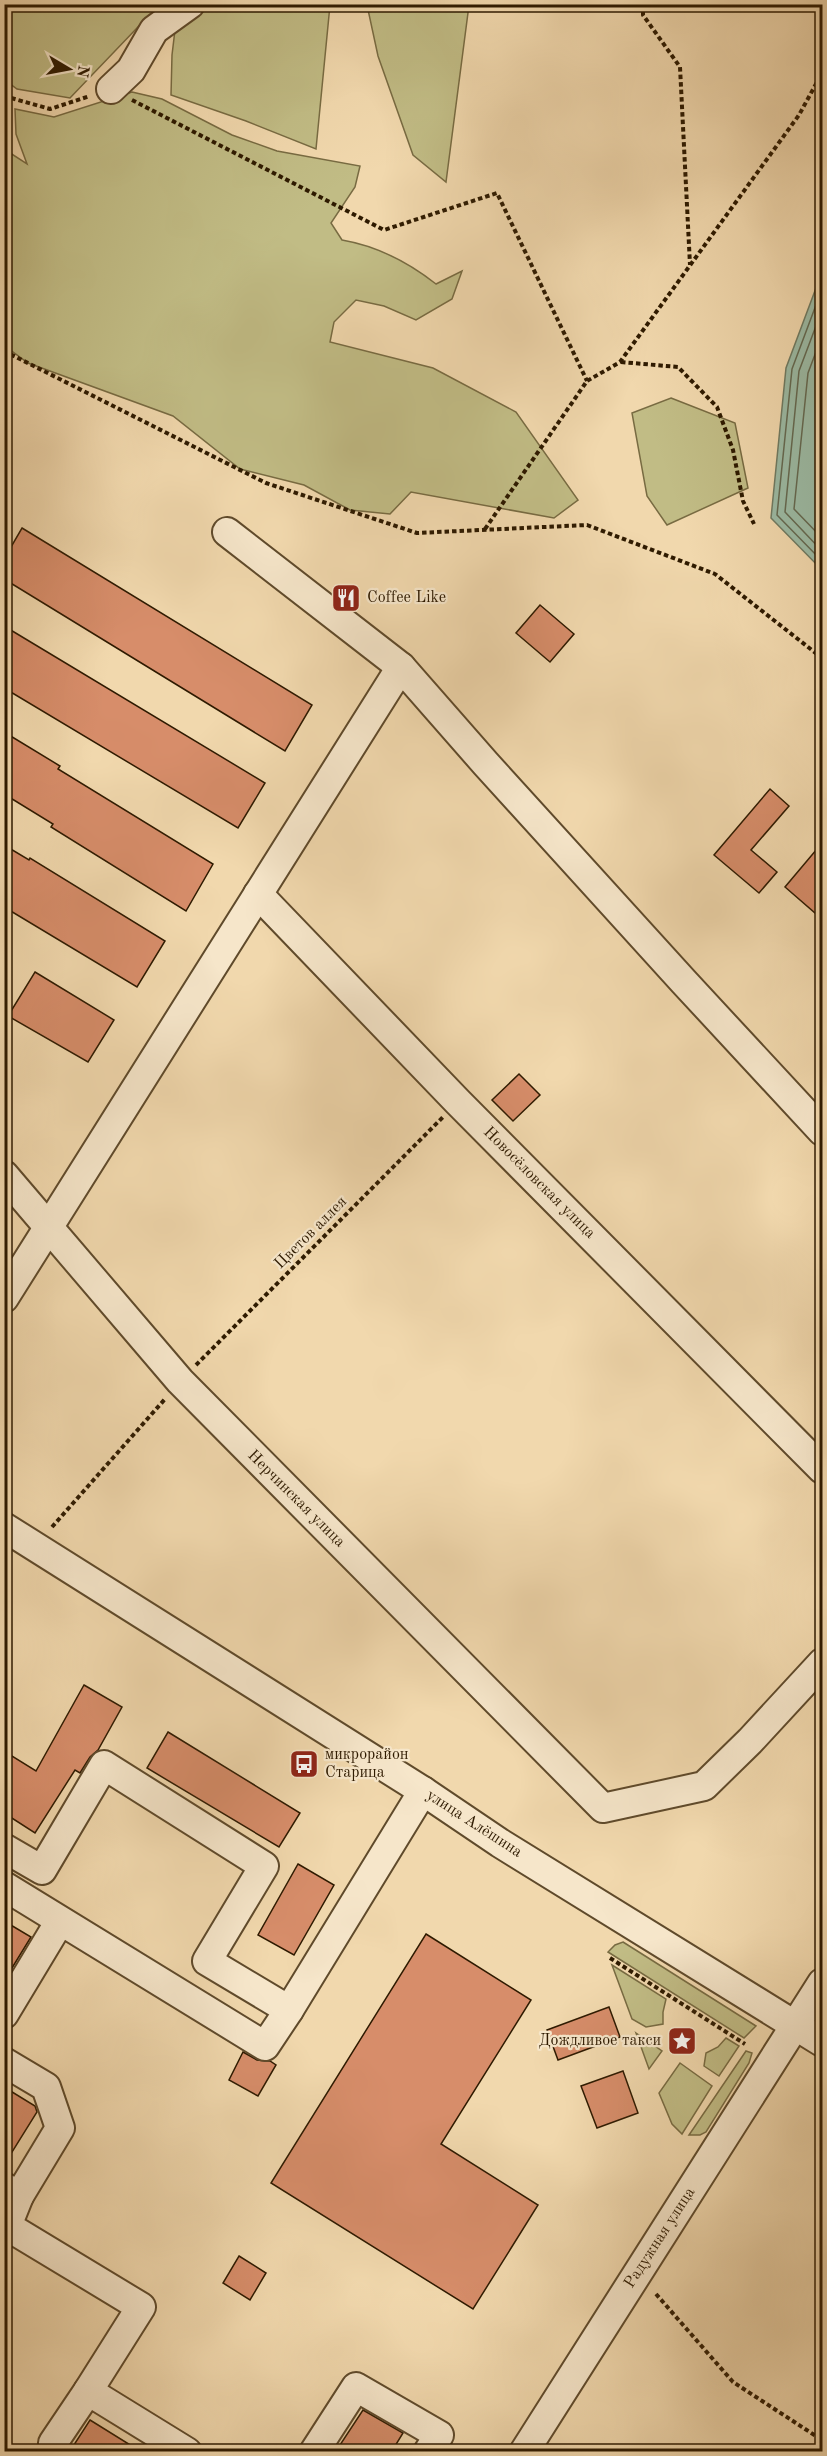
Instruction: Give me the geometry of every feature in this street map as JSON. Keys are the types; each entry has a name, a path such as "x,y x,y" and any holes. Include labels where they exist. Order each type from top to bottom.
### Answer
{"street":[{"path":"111,89 130,70 154,30 190,4"},
{"path":"227,532 401,667 486,764 822,1131"},
{"path":"4,1298 401,667"},
{"name":"Новосёловская улица","path":"258,894 458,1102 822,1469"},
{"name":"Нерчинская улица","path":"4,1175 180,1381 603,1808 705,1786 822,1663"},
{"name":"улица Алёшина","path":"4,1527 423,1791 500,1843 822,2042"},
{"path":"4,1848 42,1870 104,1765 264,1866 207,1961 289,2010"},
{"path":"4,1886 265,2046 423,1791"},
{"path":"4,2014 60,1921"},
{"name":"Радужная улица","path":"524,2451 822,1983"},
{"path":"4,2062 46,2087 60,2128 12,2191 6,2226 141,2307 53,2443"},
{"path":"314,2451 356,2387 439,2435 428,2451"},
{"path":"88,2391 187,2451"}],"path":[{"path":"643,4 643,15 680,67 690,266"},
{"path":"484,529 587,381 620,362 799,115 822,73"},
{"path":"4,96 50,109 111,89 384,230 497,193 587,381"},
{"path":"4,351 266,483 417,533 587,525 716,574 822,658"},
{"path":"620,362 678,367 717,407 734,450 743,501 754,524"},
{"name":"Цветов аллея","path":"52,1527 180,1381 458,1102"},
{"path":"610,1959 745,2044"},
{"path":"656,2294 733,2382 822,2440"}],"shaded area":[{"path":"5,5 159,5 70,98 17,89 5,80"},
{"path":"178,5 330,5 316,149 246,121 171,95 172,55"},
{"path":"367,5 469,5 446,182 413,155 378,56"},
{"path":"132,92 162,99 232,135 277,151 360,166 355,187 331,223 342,240 368,246 392,256 436,284 462,271 452,299 416,320 384,306 356,300 334,322 330,342 433,368 516,412 578,500 554,518 411,492 390,514 350,510 304,485 240,469 173,416 28,363 5,346 4,149 27,164 16,134 15,109 54,117"},
{"path":"671,398 735,423 748,488 667,525 647,496 632,413"},
{"path":"623,1942 756,2026 744,2038 608,1952 615,1945"},
{"path":"612,1965 666,1999 663,2024 646,2027 632,2019"},
{"path":"636,2033 662,2051 649,2069"},
{"path":"726,2038 739,2046 719,2076 704,2066 706,2053 718,2047"},
{"path":"746,2051 752,2053 749,2063 706,2132 700,2135 689,2135"},
{"path":"680,2063 712,2086 682,2134 672,2124 659,2093"}],"water":[{"path":"822,272 822,570 771,518 786,368"}],"building":[{"path":"22,528 312,705 285,751 4,579 4,559"},
{"path":"540,605 574,634 550,662 516,633"},
{"path":"4,626 265,783 238,828 4,688"},
{"path":"4,732 60,766 58,769 213,864 186,911 51,827 53,824 4,794"},
{"path":"770,789 789,806 751,850 777,872 759,893 714,855"},
{"path":"822,843 822,919 785,887"},
{"path":"4,845 29,860 30,858 165,941 137,987 4,907"},
{"path":"35,972 114,1020 88,1062 8,1016"},
{"path":"519,1074 540,1095 513,1121 492,1100"},
{"path":"84,1685 122,1707 98,1750 90,1757 80,1773 75,1770 35,1833 4,1813 4,1751 36,1771"},
{"path":"168,1732 300,1813 279,1847 147,1768"},
{"path":"298,1864 334,1885 294,1955 258,1935"},
{"path":"4,1921 31,1937 4,1981"},
{"path":"426,1934 531,2000 441,2144 538,2205 473,2309 271,2183"},
{"path":"609,2007 620,2037 558,2060 547,2030"},
{"path":"243,2052 257,2060 270,2061 276,2065 258,2096 229,2080"},
{"path":"623,2071 638,2113 597,2128 581,2086"},
{"path":"4,2087 35,2106 37,2112 4,2165"},
{"path":"239,2256 266,2273 250,2300 223,2283"},
{"path":"363,2410 403,2433 392,2451 336,2451"},
{"path":"90,2420 140,2451 70,2451"}],"place":[{"name":"Coffee Like","path":"346,598"},
{"name":"микрорайон Старица","path":"304,1764"},
{"name":"Дождливое такси","path":"682,2041"}]}
